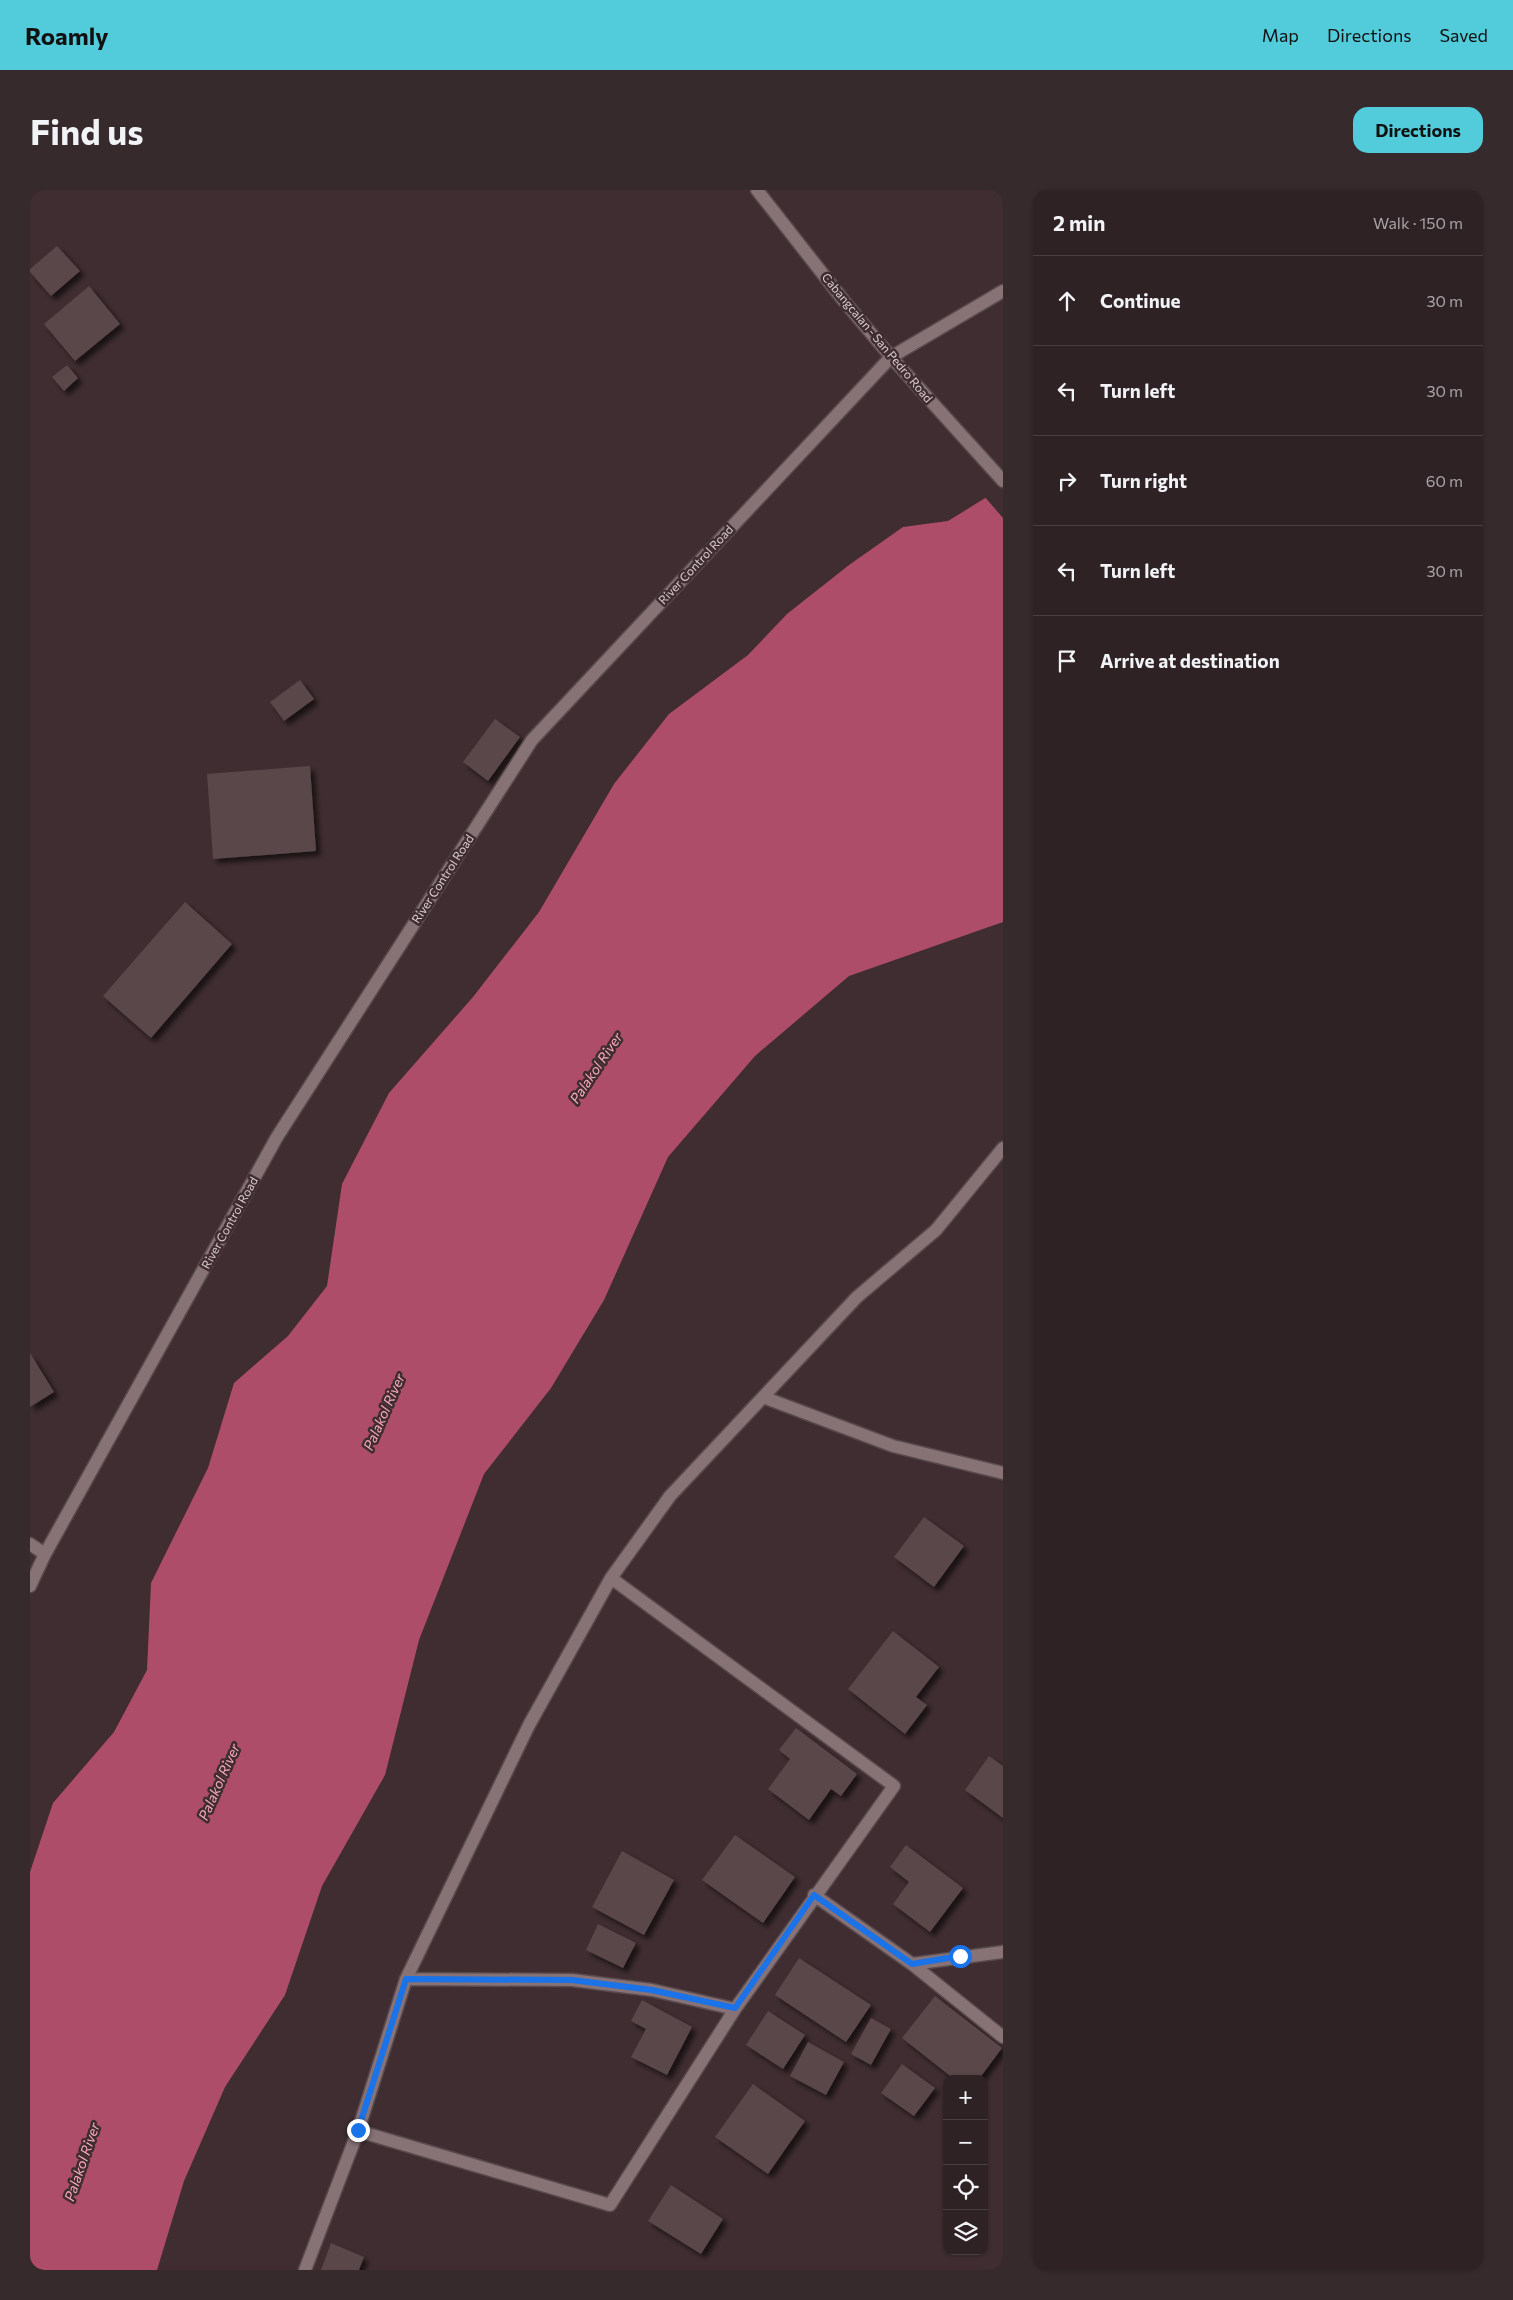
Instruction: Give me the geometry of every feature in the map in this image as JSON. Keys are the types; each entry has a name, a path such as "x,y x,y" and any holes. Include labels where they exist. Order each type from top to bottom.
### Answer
{"street":[{"name":"Cabangcalan - San Pedro Road","path":"756,190 891,357 1003,481"},
{"name":"River Control Road","path":"30,1586 44,1554 277,1138 532,740 891,357 1003,291"},
{"path":"305,2270 358,2130 406,1979 529,1725 611,1578 670,1496 857,1297 936,1230 1003,1148"},
{"path":"763,1397 893,1446 1003,1473"},
{"path":"30,1544 44,1554"},
{"path":"358,2130 610,2205 735,2008 814,1895 894,1786 611,1578"},
{"path":"814,1895 912,1964 1003,2036"},
{"path":"912,1964 1003,1952"},
{"path":"406,1979 572,1980 652,1990 735,2008"}],"water":[{"name":"Palakol River","path":"1003,487 1003,922 849,976 755,1056 668,1157 604,1300 551,1388 484,1474 419,1640 385,1775 322,1886 285,1995 225,2087 184,2181 157,2270 30,2270 30,1872 53,1803 114,1732 147,1670 151,1583 208,1468 234,1383 288,1336 327,1286 342,1184 389,1093 473,997 539,912 614,784 669,714 748,655 787,614 849,565 903,527 948,521"}],"pier":[{"path":"1003,484 1003,518 984,496"}],"building":[{"path":"57,246 80,271 51,296 30,272 30,269"},
{"path":"89,286 120,324 75,361 44,324"},
{"path":"67,365 78,378 64,391 52,377"},
{"path":"300,680 314,699 284,721 270,702"},
{"path":"495,719 520,737 488,781 463,762"},
{"path":"310,766 316,851 213,859 207,774"},
{"path":"185,902 232,944 151,1038 103,996"},
{"path":"30,1353 54,1392 30,1407"},
{"path":"924,1517 964,1546 934,1587 894,1557"},
{"path":"893,1631 939,1667 916,1697 927,1705 905,1734 848,1689"},
{"path":"796,1728 857,1774 841,1796 831,1789 809,1820 768,1789 790,1759 779,1750"},
{"path":"989,1756 1003,1766 1003,1818 965,1790"},
{"path":"735,1835 795,1877 763,1923 702,1880"},
{"path":"906,1845 963,1888 930,1932 893,1904 909,1882 890,1867"},
{"path":"622,1851 674,1880 644,1935 592,1907"},
{"path":"598,1924 636,1943 623,1968 586,1950"},
{"path":"799,1958 871,2005 846,2042 775,1995"},
{"path":"935,1996 1002,2048 982,2075 949,2075 902,2038"},
{"path":"642,2000 692,2027 667,2075 631,2057 646,2029 631,2021"},
{"path":"768,2011 805,2035 783,2069 746,2045"},
{"path":"871,2018 891,2029 871,2065 851,2054"},
{"path":"808,2042 844,2062 826,2095 790,2076"},
{"path":"902,2064 935,2088 914,2116 881,2093"},
{"path":"753,2084 805,2121 768,2174 715,2137"},
{"path":"671,2185 723,2219 701,2254 648,2221"},
{"path":"331,2243 364,2257 359,2270 321,2270"}],"route":[{"path":"358,2130 406,1979 501,1978 572,1980 652,1990 735,2008 814,1895 912,1964 960,1956"}]}
